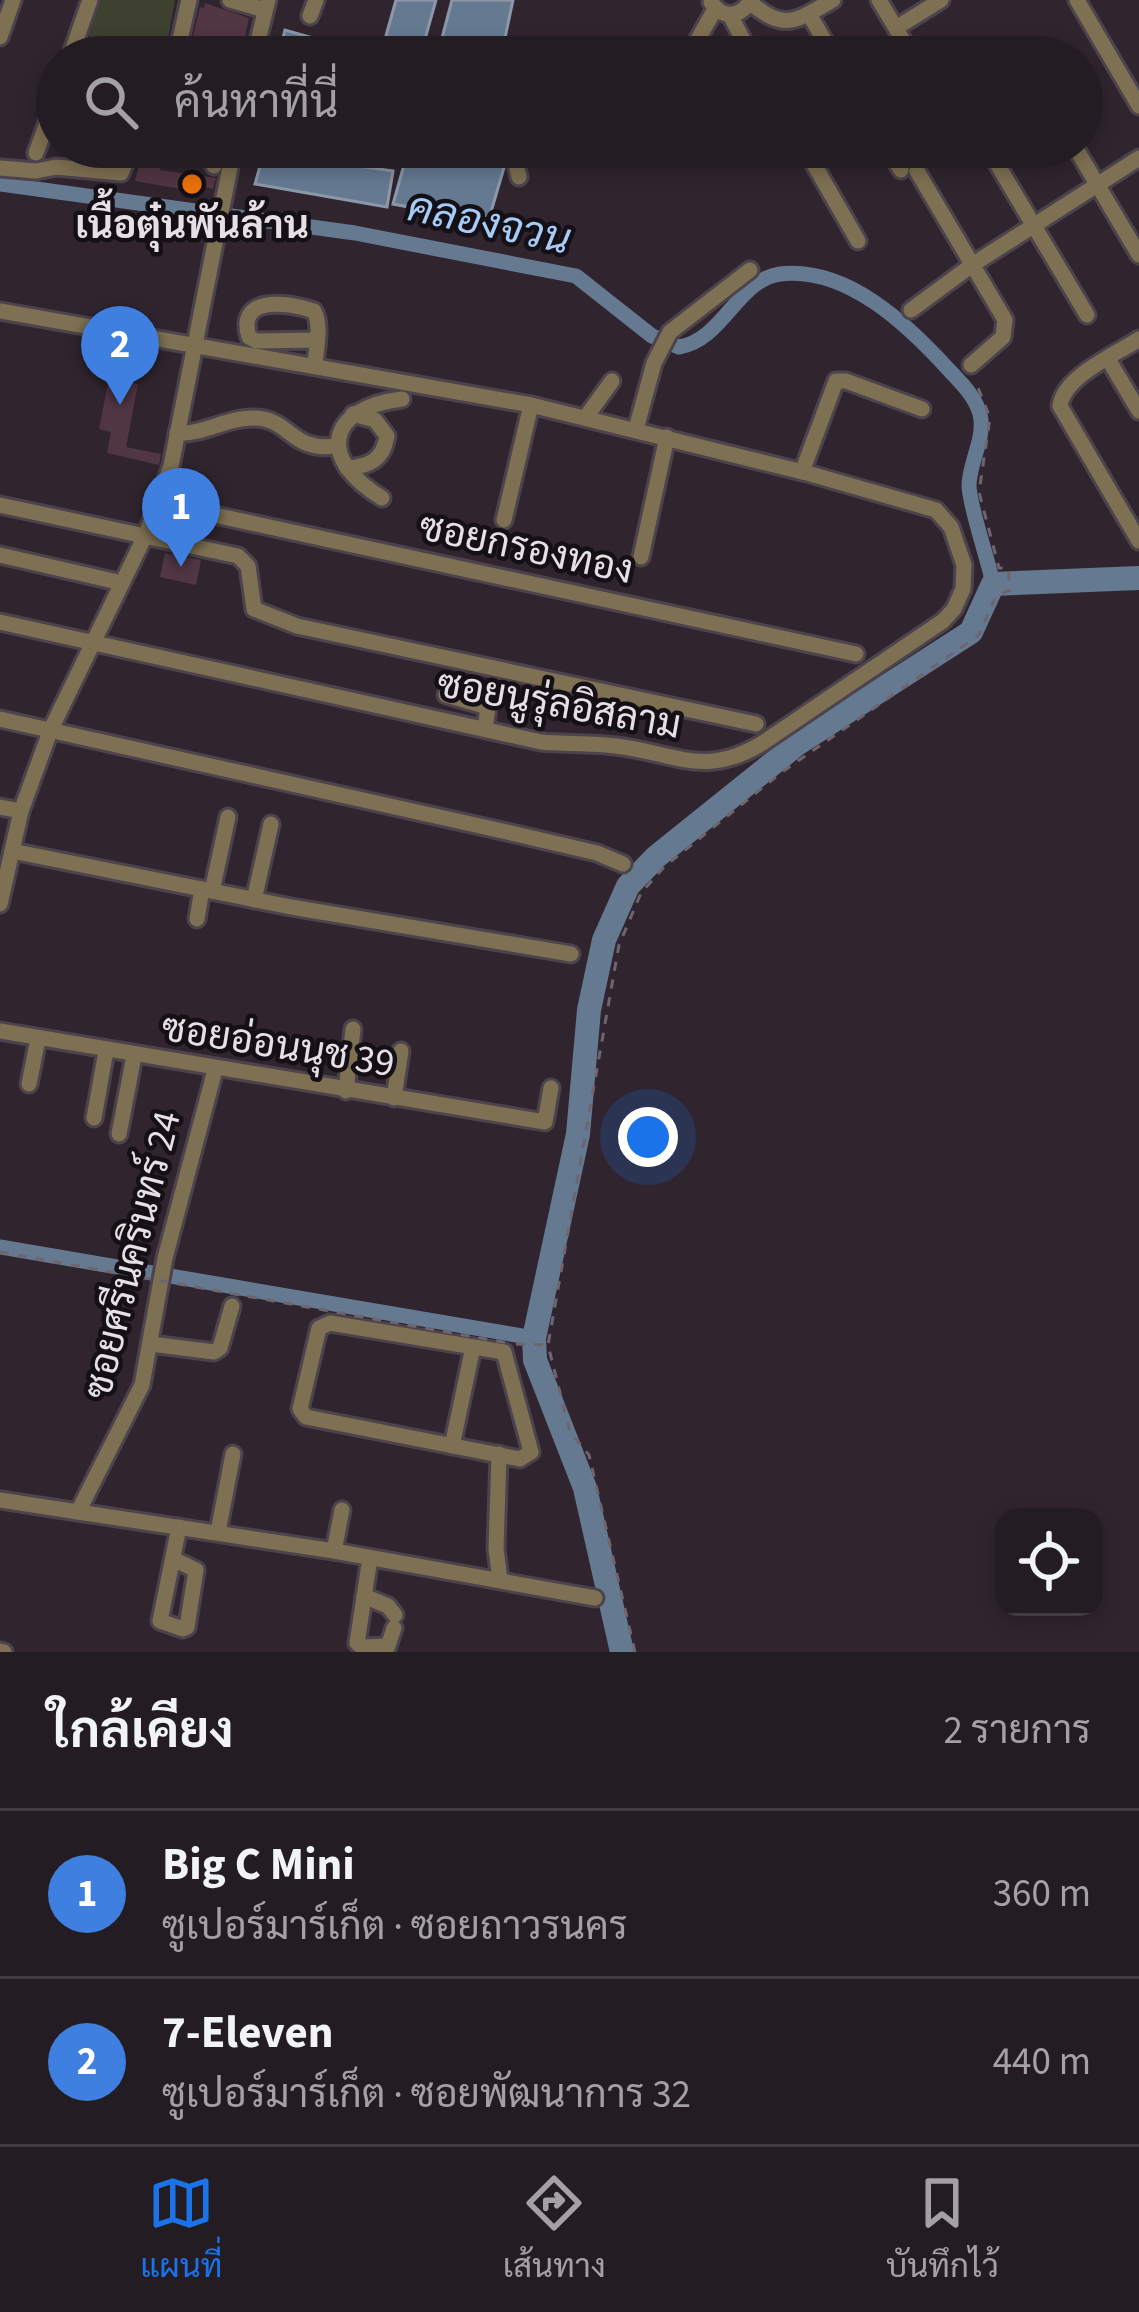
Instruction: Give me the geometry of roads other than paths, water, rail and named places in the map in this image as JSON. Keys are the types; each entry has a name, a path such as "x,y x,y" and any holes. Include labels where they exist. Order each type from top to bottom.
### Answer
{"street":[{"path":"0,37 13,0"},
{"path":"78,36 90,0"},
{"path":"181,36 189,0"},
{"path":"230,0 267,5 259,36"},
{"path":"719,8 745,9 750,1 775,21 789,22 833,0"},
{"path":"879,0 901,36"},
{"path":"896,28 940,0"},
{"path":"1077,0 1098,36"},
{"path":"701,36 719,8"},
{"path":"719,8 738,36"},
{"path":"809,14 822,36"},
{"path":"1103,44 1139,106"},
{"path":"911,310 972,265 1139,158"},
{"path":"0,168 48,168"},
{"path":"75,168 122,173 124,168"},
{"path":"0,898 21,811 51,729 164,489 229,168"},
{"path":"517,168 519,177"},
{"path":"816,168 858,241"},
{"path":"906,168 1005,320 1003,337 971,365"},
{"path":"999,168 1087,315"},
{"path":"1087,168 1139,255"},
{"path":"636,430 660,349 670,332 750,269"},
{"path":"315,365 319,319 314,310 264,304 248,315 249,337 256,341 317,340"},
{"path":"0,310 531,405 802,472 836,381 846,380 922,409"},
{"path":"1139,339 1062,392 1060,406 1139,542"},
{"path":"1108,359 1139,410"},
{"path":"586,417 612,381"},
{"path":"382,498 356,481 336,446 340,430 353,414 376,402 402,399"},
{"path":"505,520 531,405"},
{"path":"347,468 373,463 383,451 386,436 375,420 353,414"},
{"path":"177,433 192,434 253,417 267,419 309,447 336,446"},
{"path":"641,557 667,437"},
{"name":"ซอยนูรุ่ลอิสลาม","path":"0,622 541,742 619,746 699,764 740,757 943,621 963,589 964,565 946,517 936,510 802,472"},
{"path":"164,489 182,508"},
{"path":"0,505 226,551 245,560 250,601 265,616 756,724"},
{"name":"ซอยกรองทอง","path":"155,510 182,508 856,654"},
{"path":"0,555 122,583"},
{"path":"446,695 488,707 485,729"},
{"path":"0,718 597,853 623,864"},
{"path":"0,807 21,811"},
{"path":"196,919 228,817"},
{"path":"254,900 271,824"},
{"path":"12,851 254,900 571,954"},
{"path":"346,1090 353,1029"},
{"name":"ซอยอ่อนนุช 39","path":"0,1031 545,1122 551,1088"},
{"path":"29,1084 38,1039"},
{"path":"94,1118 106,1051"},
{"path":"394,1098 401,1052"},
{"path":"119,1134 134,1056"},
{"name":"ซอยศรีนครินทร์ 24","path":"78,1512 134,1408 151,1344 165,1258 215,1070"},
{"path":"151,1344 214,1352 220,1348 232,1306"},
{"path":"330,1323 473,1347 504,1352 530,1452 520,1459 307,1418 300,1409 320,1328 330,1323"},
{"path":"452,1445 473,1347"},
{"path":"218,1532 233,1454"},
{"path":"500,1454 496,1549 500,1580"},
{"path":"0,1501 218,1532 596,1598"},
{"path":"334,1551 342,1510"},
{"path":"173,1559 179,1527"},
{"path":"364,1596 388,1606 394,1621 388,1646 358,1645 364,1596 370,1558"}],"water":[{"path":"396,0 436,0 426,36 386,36"},
{"path":"452,0 513,0 505,36 443,36"},
{"path":"260,168 393,171 387,207 255,184"},
{"path":"403,168 504,168 488,222 393,204"}],"waterway":[{"name":"คลองจวน","path":"0,184 355,233 576,276 652,336 679,347 707,333 765,279 780,274 829,279 895,318 975,401 981,432 969,486 993,584"},
{"path":"622,1652 585,1488 535,1360 534,1338 578,1134 589,1010 604,940 628,886 656,857 797,744 971,632 993,584 1139,578"},
{"path":"0,1247 534,1338"}],"place":[{"name":"เนื้อตุ๋นพันล้าน","path":"192,184"},
{"name":"7-Eleven","path":"120,405"},
{"name":"Big C Mini","path":"181,567"}]}
